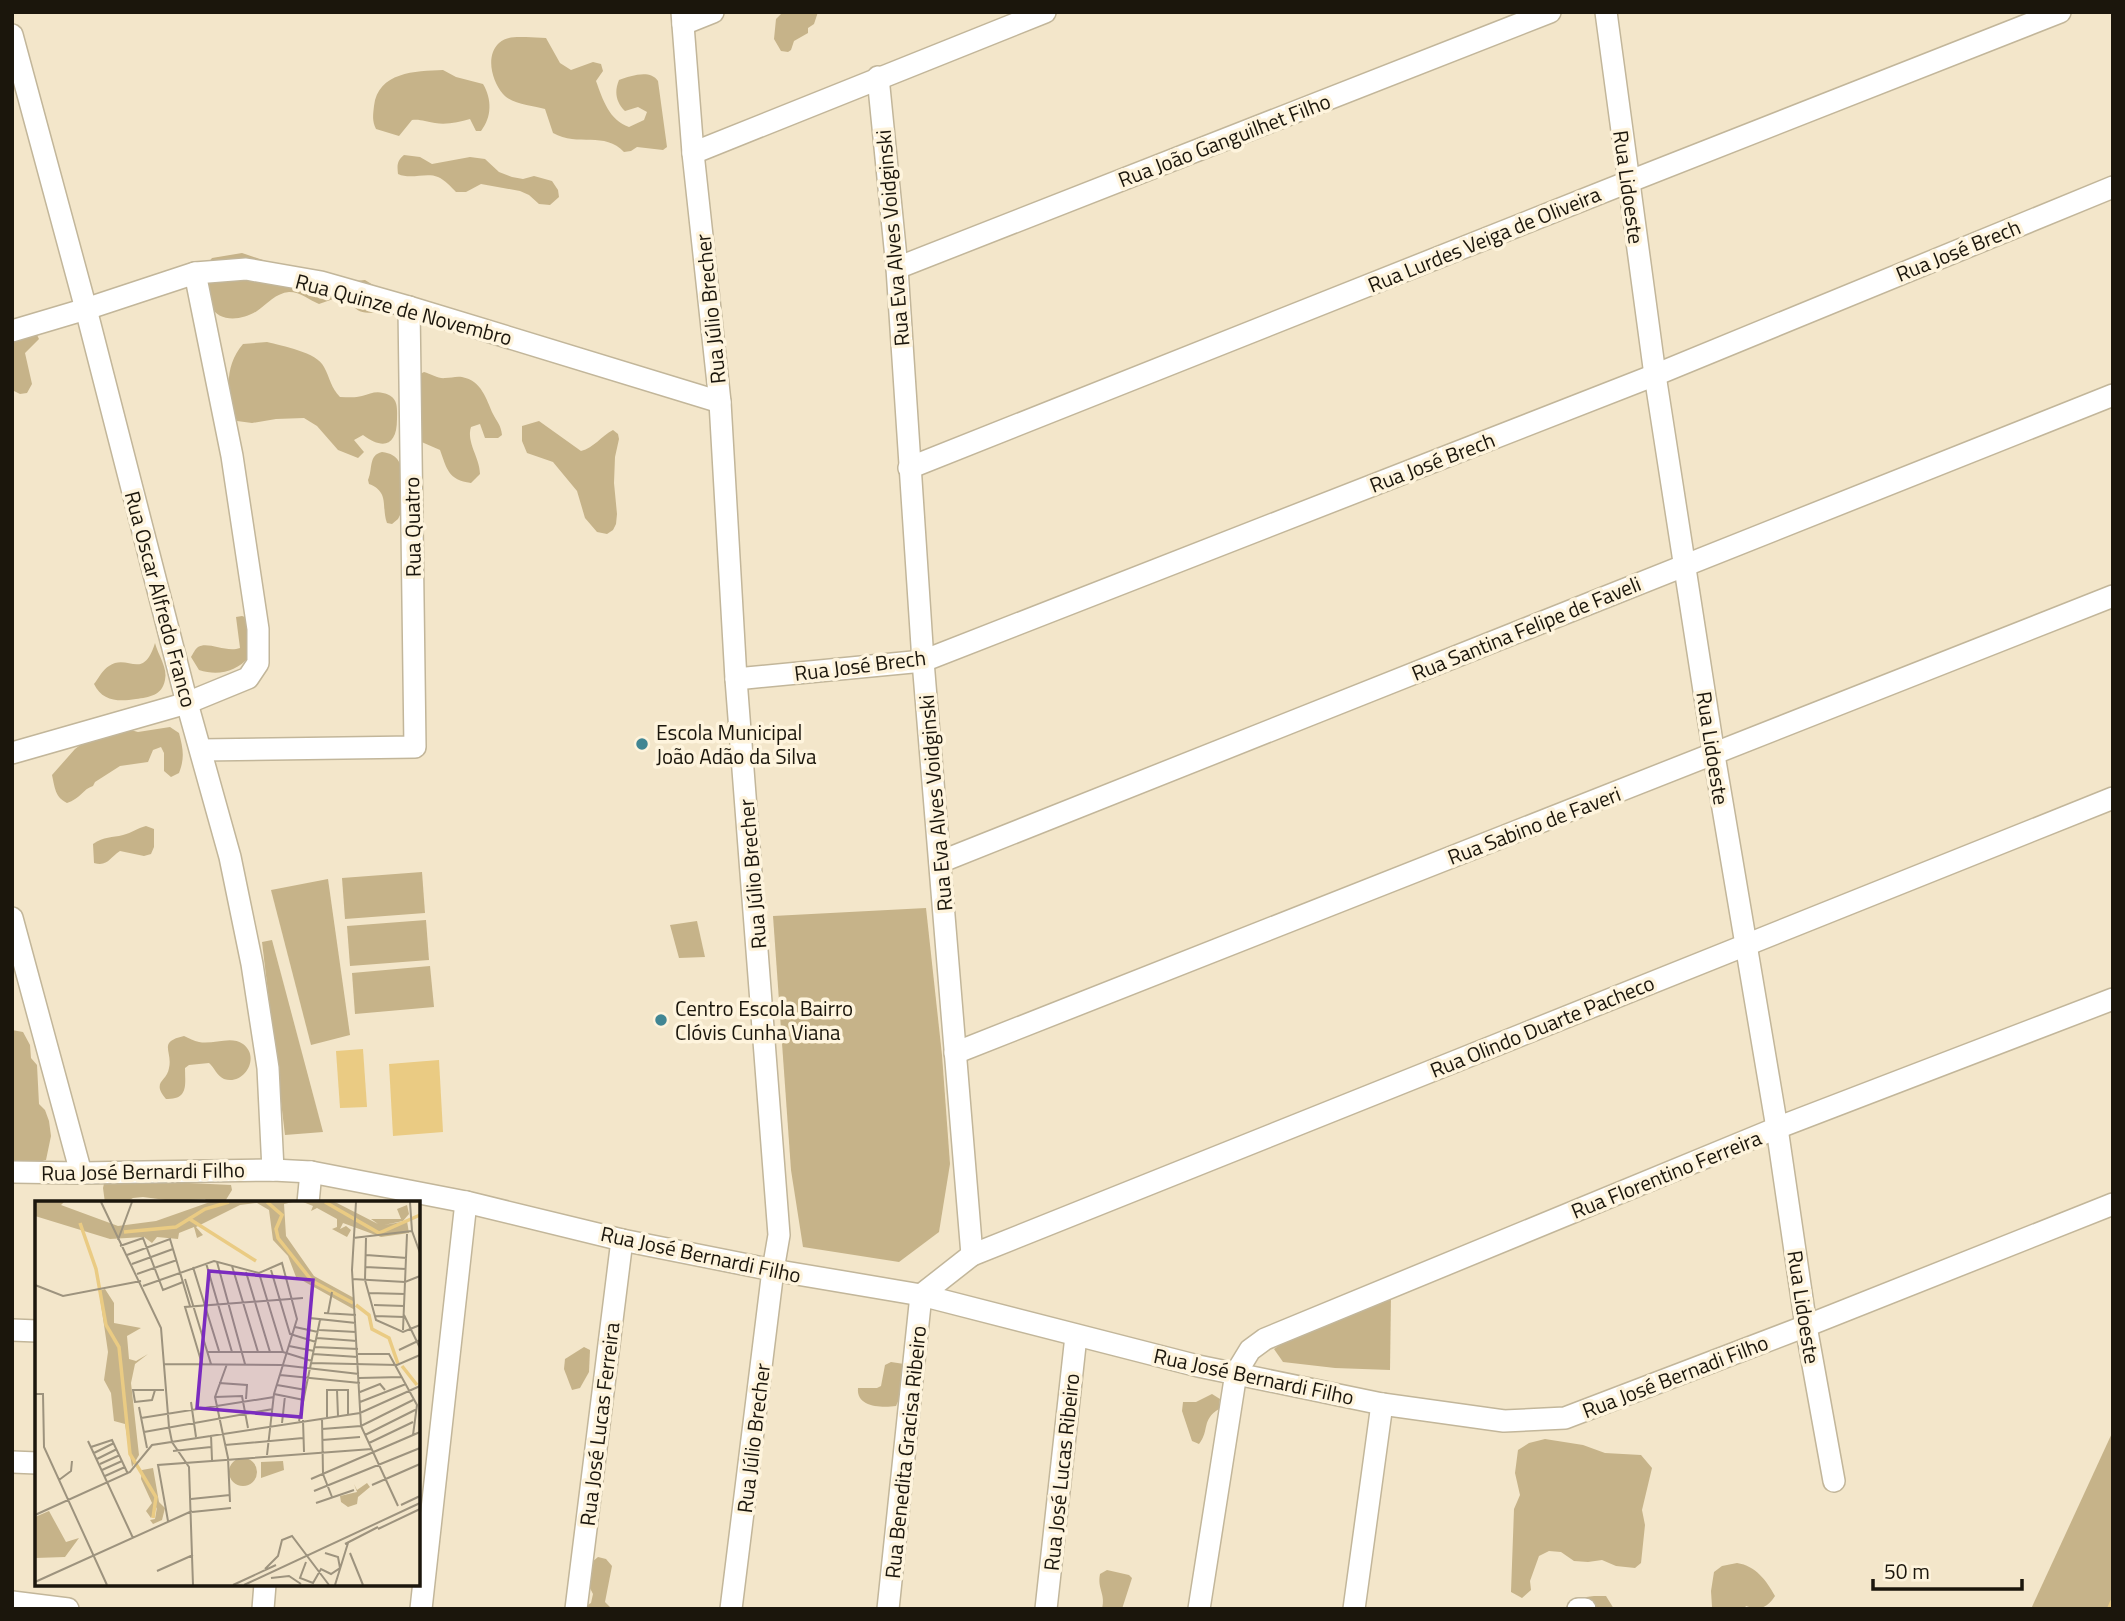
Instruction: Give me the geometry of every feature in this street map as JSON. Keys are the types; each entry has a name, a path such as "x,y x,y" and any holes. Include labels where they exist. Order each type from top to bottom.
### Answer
{"street":[{"path":"682,18 713,12"},
{"path":"693,153 1045,12"},
{"name":"Rua João Ganguilhet Filho","path":"897,268 1550,12"},
{"name":"Rua Lidoeste","path":"1606,12 1655,375 1714,755 1777,1128 1806,1326 1834,1481"},
{"name":"Rua Lurdes Veiga de Oliveira","path":"909,468 2060,12"},
{"name":"Rua Júlio Brecher","path":"682,18 693,153 720,402 736,678 779,1235 732,1609"},
{"name":"Rua Oscar Alfredo Franco","path":"12,35 230,857 252,964 268,1068 273,1170"},
{"name":"Rua Eva Alves Voidginski","path":"878,78 897,268 923,661 972,1255"},
{"name":"Rua José Brech","path":"736,678 923,661 1655,375 2113,187"},
{"name":"Rua Quinze de Novembro","path":"12,331 195,273 246,270 321,282 409,306 720,402"},
{"path":"12,753 187,703 248,678 258,663 258,629 232,456 195,273"},
{"name":"Rua Quatro","path":"201,750 415,747 409,306"},
{"name":"Rua Santina Felipe de Faveli","path":"940,862 2113,395"},
{"name":"Rua Sabino de Faveri","path":"955,1053 2113,596"},
{"name":"Rua Olindo Duarte Pacheco","path":"972,1255 2113,798"},
{"path":"12,918 81,1173"},
{"name":"Rua Florentino Ferreira","path":"1236,1373 1250,1350 1265,1339 1777,1128 2113,999"},
{"name":"Rua José Bernardi Filho","path":"12,1172 311,1172 466,1202 622,1240 773,1270 921,1295 1076,1336 1382,1404"},
{"path":"308,1201 311,1172"},
{"path":"421,1609 466,1202"},
{"name":"Rua José Bernadi Filho","path":"1382,1404 1504,1421 1565,1418 2113,1204"},
{"name":"Rua José Lucas Ferreira","path":"576,1609 622,1240"},
{"path":"921,1295 972,1255"},
{"name":"Rua Benedita Gracisa Ribeiro","path":"888,1609 921,1295"},
{"path":"12,1330 35,1331"},
{"name":"Rua José Lucas Ribeiro","path":"1046,1609 1076,1336"},
{"path":"1199,1609 1236,1373"},
{"path":"1354,1609 1382,1404"},
{"path":"12,1462 35,1463"},
{"path":"263,1609 265,1586"},
{"path":"12,1602 68,1609"},
{"path":"1578,1609 1586,1609"}],"shaded area":[{"path":"783,12 818,12 814,24 808,28 808,33 794,41 788,52 781,51 774,39 776,19"},
{"path":"512,37 546,38 560,63 571,70 593,62 601,64 603,71 596,81 604,102 616,120 629,127 644,120 647,112 638,107 625,111 622,108 616,93 619,80 640,74 655,77 658,81 667,147 663,150 637,147 624,152 617,146 600,140 562,137 553,133 545,109 522,104 503,94 493,76 492,55 502,41"},
{"path":"443,70 456,77 483,84 490,108 481,131 476,131 470,119 444,124 412,120 399,136 376,129 373,121 374,106 383,86 390,80 410,73"},
{"path":"404,155 420,157 432,164 470,157 485,159 499,172 512,177 523,179 534,176 552,181 559,197 550,205 539,204 520,191 481,184 466,192 456,192 438,177 398,174 398,163"},
{"path":"242,253 272,263 355,281 365,280 383,291 387,300 383,311 363,312 355,308 348,299 339,297 319,304 289,292 245,317 225,318 214,311 208,301 204,268 212,258"},
{"path":"24,333 37,335 39,339 25,353 32,384 27,393 20,394 12,390 12,336"},
{"path":"267,342 314,357 324,367 340,397 357,397 377,392 392,397 395,400 397,419 392,440 383,444 377,443 363,435 354,440 364,452 358,458 338,450 317,426 304,418 252,423 237,421 229,391 232,362 243,344"},
{"path":"424,372 443,378 462,377 474,382 482,391 500,426 502,435 498,438 485,438 480,424 471,427 470,438 480,474 471,483 453,476 440,450 417,440 414,377"},
{"path":"539,421 581,451 613,430 618,434 614,483 616,524 607,534 597,532 585,518 577,491 553,462 527,453 522,441 522,426"},
{"path":"382,452 398,460 403,475 401,513 392,524 387,523 380,491 369,484 368,480 375,456"},
{"path":"236,617 248,618 249,657 226,671 213,673 199,670 191,657 198,647 207,645 240,648"},
{"path":"155,643 166,675 158,693 117,700 106,697 97,690 94,684 107,667 123,662 140,664 150,655"},
{"path":"170,727 179,733 182,743 183,758 179,773 171,777 164,771 164,753 161,747 153,750 148,762 120,766 67,803 58,795 52,775 75,749 87,740 127,729 138,732"},
{"path":"146,826 154,829 154,847 151,854 144,856 120,851 106,863 94,863 93,844"},
{"path":"422,872 425,913 345,919 342,878"},
{"path":"328,879 350,1035 311,1045 271,890"},
{"path":"926,908 942,1055 950,1164 939,1232 899,1262 803,1247 791,1170 773,916"},
{"path":"426,920 429,960 350,966 347,926"},
{"path":"697,921 705,957 679,958 670,925"},
{"path":"272,940 323,1132 285,1135 262,942"},
{"path":"430,966 434,1007 355,1014 352,973"},
{"path":"12,1030 23,1032 30,1045 31,1058 37,1065 39,1104 45,1110 49,1121 51,1136 46,1160 36,1163 12,1161"},
{"path":"184,1036 204,1043 238,1041 248,1050 248,1069 238,1078 231,1080 222,1078 209,1063 189,1065 185,1068 182,1094 166,1099 160,1085 169,1068 168,1044"},
{"path":"363,1049 367,1107 340,1108 336,1051"},
{"path":"439,1060 443,1132 393,1136 389,1064"},
{"path":"105,1179 231,1185 232,1190 225,1201 173,1201 143,1197 128,1201 105,1201"},
{"path":"1391,1296 1390,1370 1335,1368 1283,1362 1274,1349 1301,1330"},
{"path":"584,1347 590,1350 589,1372 580,1388 572,1390 564,1369 565,1359"},
{"path":"891,1362 904,1364 900,1397 896,1406 883,1407 865,1403 858,1394 858,1388 881,1386 885,1365"},
{"path":"1212,1394 1220,1399 1219,1409 1210,1417 1199,1444 1192,1441 1182,1411 1183,1402 1196,1402"},
{"path":"2113,1431 2113,1609 2031,1609"},
{"path":"1545,1439 1583,1445 1605,1453 1641,1455 1652,1468 1642,1510 1645,1525 1641,1563 1635,1568 1616,1566 1602,1560 1574,1561 1561,1552 1549,1551 1539,1556 1530,1581 1531,1590 1522,1598 1511,1592 1514,1509 1520,1495 1515,1473 1518,1450 1529,1443"},
{"path":"598,1557 606,1559 612,1566 605,1602 612,1609 580,1609 591,1603 593,1594 588,1584 592,1562"},
{"path":"1737,1563 1750,1567 1760,1575 1775,1596 1766,1606 1759,1608 1746,1606 1744,1609 1710,1609 1714,1572 1722,1566"},
{"path":"1107,1570 1132,1578 1122,1609 1102,1609 1100,1574"},
{"path":"1606,1596 1614,1609 1571,1609 1581,1599"}],"waterway":[{"path":"2110,1609 2113,1602"}],"place":[{"name":"Escola Municipal João Adão da Silva","path":"642,744"},
{"name":"Centro Escola Bairro Clóvis Cunha Viana","path":"661,1020"}]}
